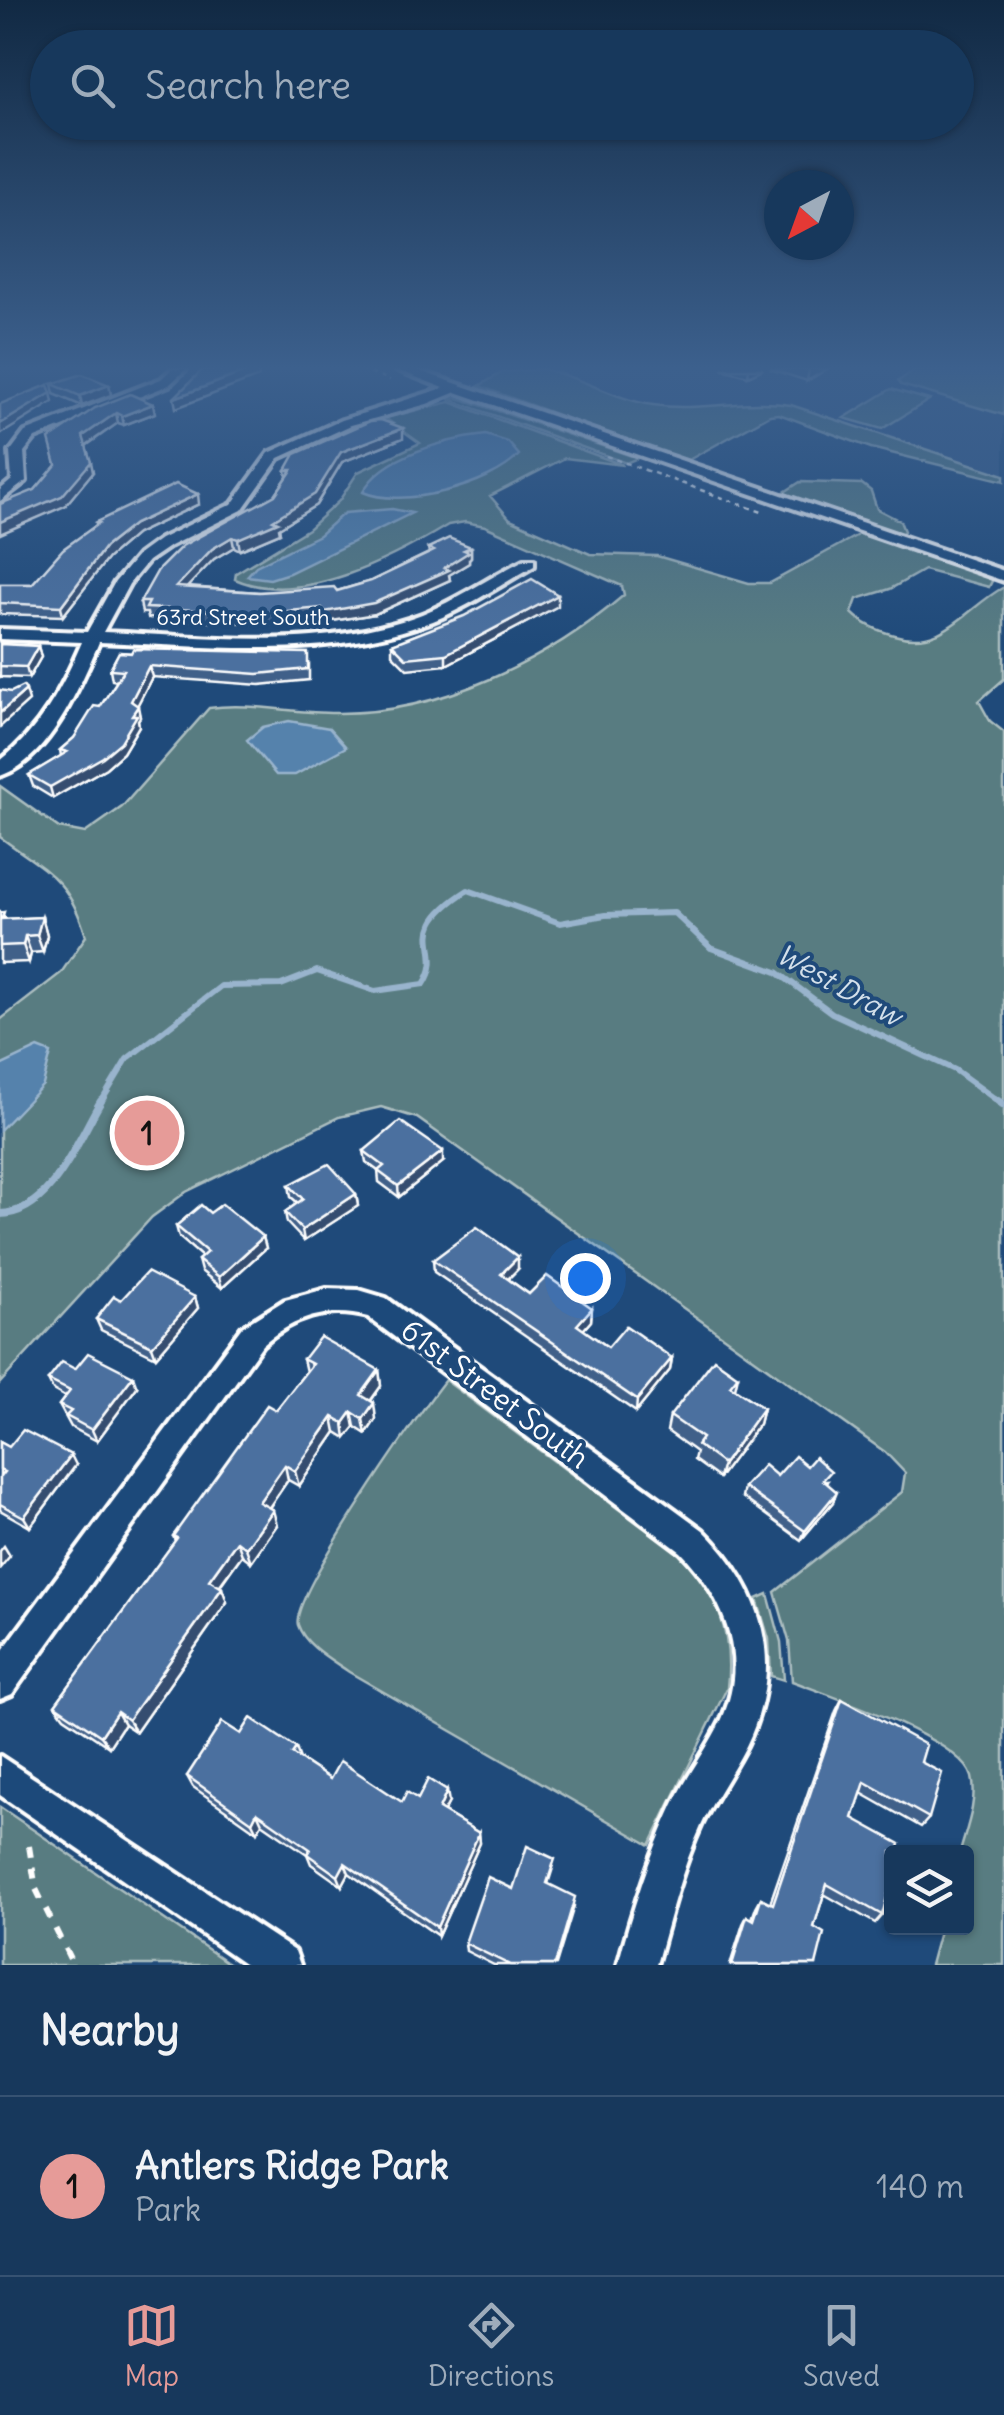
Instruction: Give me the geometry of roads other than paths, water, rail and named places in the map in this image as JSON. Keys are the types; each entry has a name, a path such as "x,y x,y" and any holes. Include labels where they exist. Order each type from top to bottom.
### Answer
{"street":[{"path":"0,497 19,481 17,461"},
{"path":"0,770 44,734 121,587 144,558 238,506 268,461"},
{"path":"667,461 1004,576"},
{"name":"63rd Street South","path":"0,634 296,643 355,638 428,617 529,563"},
{"name":"61st Street South","path":"0,1682 252,1336 280,1314 312,1302 347,1300 376,1308 692,1541 719,1570 740,1609 750,1650 743,1710 688,1815 661,1883 637,1965"},
{"path":"0,1774 281,1965"}],"waterway":[{"name":"West Draw","path":"100,1104 127,1059 221,986 281,985 317,971 375,991 424,984 432,959 430,929 447,905 468,890 560,923 605,915 674,913 711,948 777,972 832,1013 955,1070 1002,1104"},
{"name":"West Draw","path":"0,1214 18,1211 48,1188 101,1101"},
{"name":"West Draw","path":"998,1101 1004,1105"}],"place":[{"name":"Antlers Ridge Park","path":"147,1133"}]}
